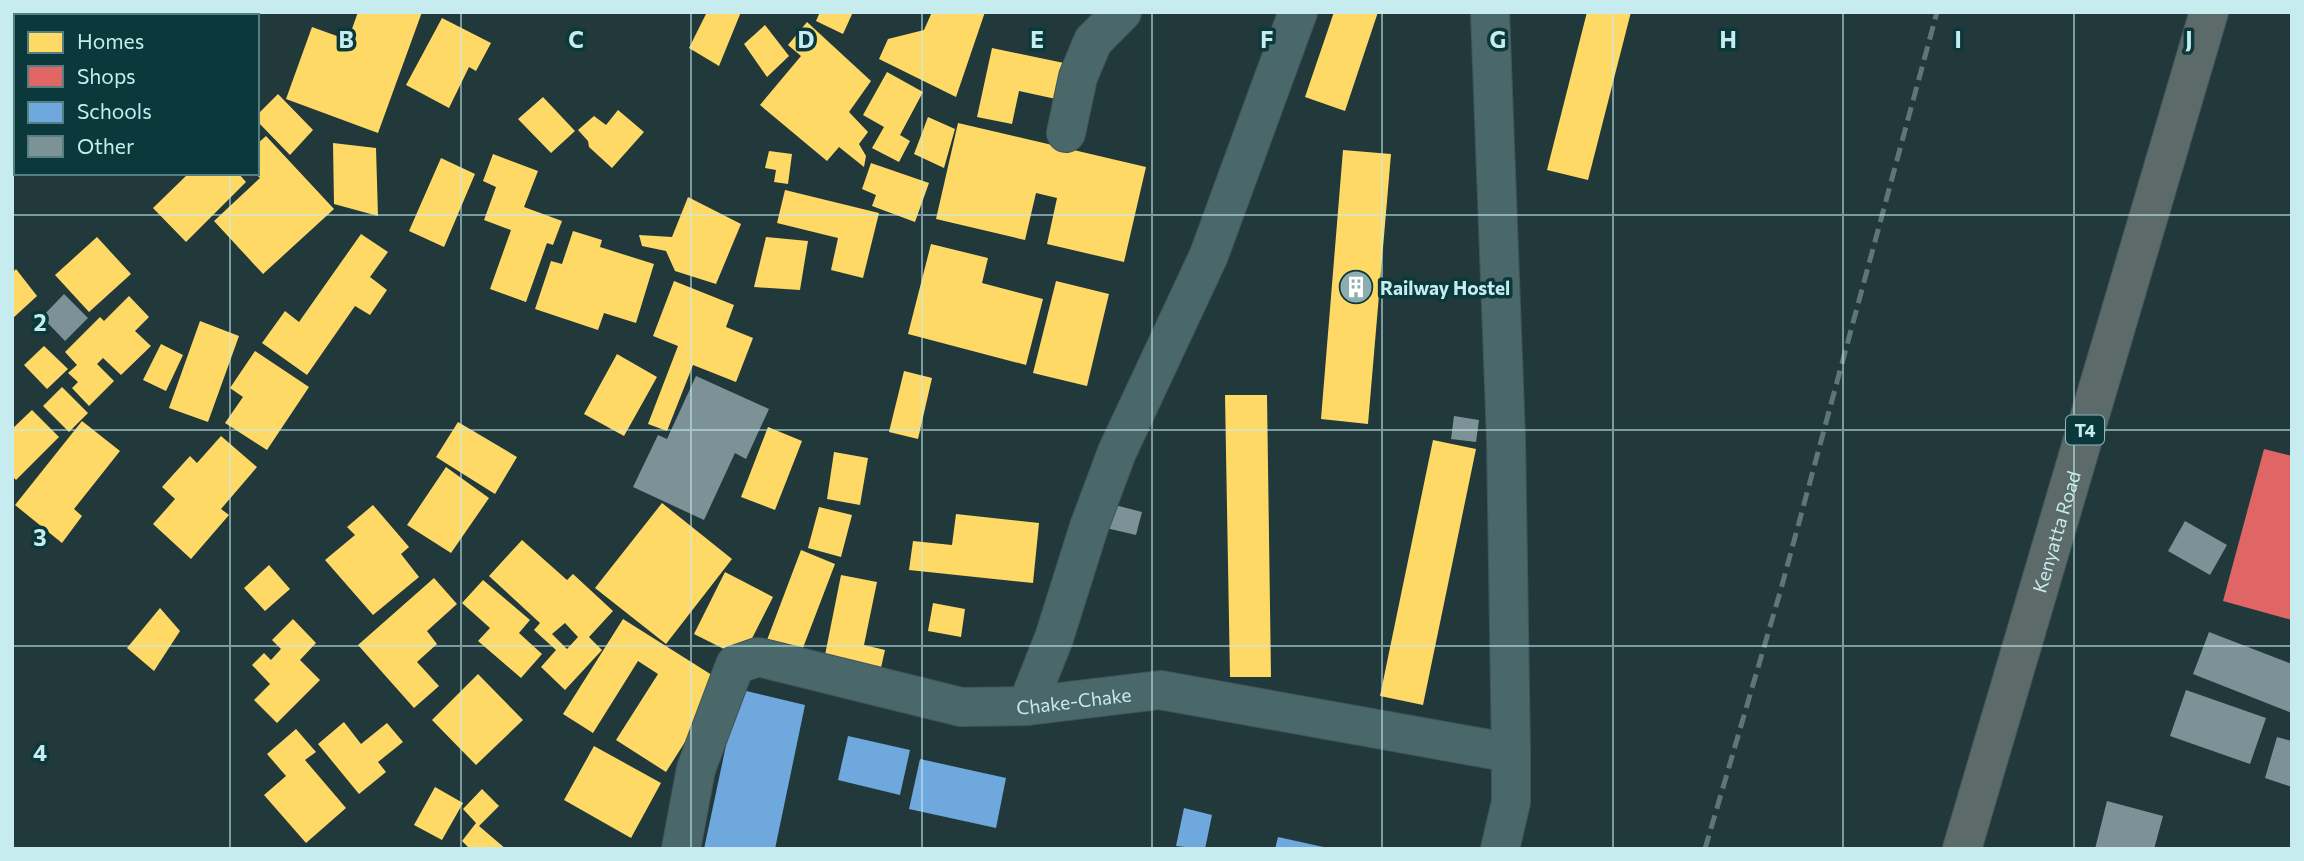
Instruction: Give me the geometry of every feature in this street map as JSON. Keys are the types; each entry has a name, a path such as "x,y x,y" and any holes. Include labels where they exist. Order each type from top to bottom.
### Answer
{"highway":[{"name":"Kenyatta Road","path":"1962,849 2209,12"}],"street":[{"path":"1066,133 1078,76 1093,41 1122,12"},
{"path":"1027,706 1054,638 1088,527 1117,452 1209,255 1298,12"},
{"path":"1490,12 1506,439 1511,753 1511,802 1500,849"},
{"name":"Chake-Chake","path":"681,849 696,769 735,665 758,657 961,706 1027,706 1160,690 1511,753"}],"building: Homes":[{"path":"186,12 221,12 221,14"},
{"path":"358,12 422,12 378,133 286,99 312,27 348,40"},
{"path":"707,12 741,12 719,66 689,48"},
{"path":"820,12 853,12 843,34 816,21"},
{"path":"932,12 985,12 956,97 879,59 888,39 924,30"},
{"path":"1334,12 1378,12 1345,111 1305,97"},
{"path":"1587,12 1631,12 1588,180 1547,170"},
{"path":"442,18 491,43 476,71 469,67 449,108 406,85"},
{"path":"807,22 871,81 849,112 868,132 859,144 866,156 864,167 839,147 827,161 760,105 801,56 788,45"},
{"path":"765,25 789,56 767,77 744,44"},
{"path":"992,48 1064,63 1056,99 1019,91 1012,124 977,117"},
{"path":"887,72 923,92 900,135 910,141 899,162 872,148 884,127 863,115"},
{"path":"278,94 313,130 290,155 259,123 259,113"},
{"path":"543,97 575,131 551,153 518,119"},
{"path":"618,110 644,132 612,168 589,147 588,141 578,130 594,116 606,125"},
{"path":"928,117 955,129 944,168 914,154"},
{"path":"958,123 1146,167 1124,262 1047,244 1057,198 1036,193 1025,240 936,219"},
{"path":"266,136 334,209 263,274 214,221 260,178 257,175 259,142"},
{"path":"333,143 376,148 378,216 334,204"},
{"name":"Railway Hostel","path":"1343,150 1391,154 1368,424 1321,419"},
{"path":"769,151 792,154 788,184 774,182 776,170 765,168"},
{"path":"493,154 538,171 524,207 562,221 553,245 547,243 526,302 490,289 511,230 484,220 496,187 483,181"},
{"path":"441,158 475,174 444,247 409,231"},
{"path":"871,163 929,183 915,222 872,206 876,195 862,189"},
{"path":"187,175 240,175 246,182 186,242 153,208"},
{"path":"785,190 879,213 863,278 831,270 838,238 777,223"},
{"path":"688,197 741,224 716,284 675,271 666,251 642,246 639,235 672,237"},
{"path":"573,231 602,240 600,247 654,264 636,323 604,313 598,330 535,309 551,261 562,264"},
{"path":"361,234 388,252 370,277 387,290 370,315 355,306 307,375 262,343 285,311 299,322"},
{"path":"97,237 131,274 89,312 55,275"},
{"path":"766,237 808,241 800,290 754,287"},
{"path":"931,244 988,258 982,283 1043,299 1026,365 908,334"},
{"path":"16,269 37,296 12,319 12,273"},
{"path":"674,281 734,305 726,327 753,338 736,382 693,365 667,431 648,424 678,346 653,336"},
{"path":"1056,281 1109,294 1087,386 1033,373"},
{"path":"129,296 149,317 135,331 151,346 121,375 103,358 97,364 114,381 89,406 72,388 78,382 68,373 77,365 65,352 100,317 104,321"},
{"path":"200,321 239,336 208,422 169,408"},
{"path":"161,344 183,355 166,391 143,380"},
{"path":"44,346 68,369 47,389 24,365"},
{"path":"255,351 309,387 267,450 225,423 243,397 230,388"},
{"path":"617,354 657,377 624,436 584,414"},
{"path":"904,371 932,378 918,439 889,432"},
{"path":"62,387 88,413 69,432 43,406"},
{"path":"1225,395 1267,395 1271,677 1230,677"},
{"path":"32,410 59,437 16,480 12,476 12,429"},
{"path":"82,421 120,451 74,509 82,516 62,543 15,505"},
{"path":"458,422 517,457 495,494 436,457"},
{"path":"768,427 802,441 775,510 741,497"},
{"path":"221,436 257,467 221,509 229,515 191,559 153,524 175,499 162,487 190,456 197,463"},
{"path":"1433,440 1476,449 1423,705 1380,696"},
{"path":"834,452 868,458 860,505 827,499"},
{"path":"446,467 489,498 451,553 407,525"},
{"path":"662,503 732,559 666,644 595,588"},
{"path":"373,505 409,547 401,554 419,577 373,615 325,560 355,535 347,527"},
{"path":"819,507 852,515 841,557 808,548"},
{"path":"956,514 1039,523 1033,583 909,570 913,541 952,545"},
{"path":"522,540 567,580 573,574 613,611 589,637 602,650 565,690 541,667 556,650 534,630 540,623 489,576","holes":["565,623 578,637 567,649 552,634"]},
{"path":"801,550 835,564 801,653 767,640"},
{"path":"269,565 290,589 265,611 244,588"},
{"path":"725,572 773,597 742,658 694,634"},
{"path":"841,575 877,582 864,645 885,650 880,672 824,660"},
{"path":"434,578 457,604 427,631 437,644 417,662 439,686 414,708 358,645"},
{"path":"483,580 530,620 519,633 542,654 521,678 478,641 490,628 462,603"},
{"path":"933,603 965,609 961,637 928,631"},
{"path":"160,608 180,631 154,671 127,648"},
{"path":"293,619 316,643 300,660 320,680 277,723 254,700 270,684 252,665 264,653 271,660 281,649 272,640"},
{"path":"623,619 723,682 666,772 616,740 658,674 638,661 593,733 563,714"},
{"path":"478,674 523,720 476,765 432,720"},
{"path":"344,722 361,744 387,723 403,742 378,762 386,772 359,794 318,744"},
{"path":"296,729 316,752 305,760 346,808 306,843 264,795 286,776 267,754"},
{"path":"594,746 661,783 631,838 564,800"},
{"path":"435,787 463,803 442,840 414,825"},
{"path":"482,789 499,806 479,826 506,849 470,849 462,841 476,823 463,809"}],"building: Shops":[{"path":"2264,449 2292,456 2292,620 2223,601"}],"building: Schools":[{"path":"738,689 805,705 775,849 704,849"},
{"path":"848,736 910,750 900,795 838,780"},
{"path":"920,759 1006,778 996,828 909,809"},
{"path":"1184,808 1212,815 1205,849 1176,846"},
{"path":"1278,837 1328,848 1328,849 1275,849"}],"building: Other":[{"path":"64,294 88,318 65,341 42,317"},
{"path":"696,376 769,409 746,459 735,453 704,520 633,487 658,435 667,439"},
{"path":"1454,416 1479,420 1476,442 1451,439"},
{"path":"1111,504 1142,512 1136,535 1106,528"},
{"path":"2185,521 2227,545 2210,575 2168,551"},
{"path":"2209,632 2292,664 2292,713 2193,674"},
{"path":"2186,690 2266,718 2250,764 2170,736"},
{"path":"2277,737 2292,741 2292,787 2265,778"},
{"path":"2107,801 2163,816 2154,849 2095,849"}],"railway":[{"path":"1705,849 1781,589 1937,12"}],"place":[{"name":"Railway Hostel","path":"1356,287"}]}
